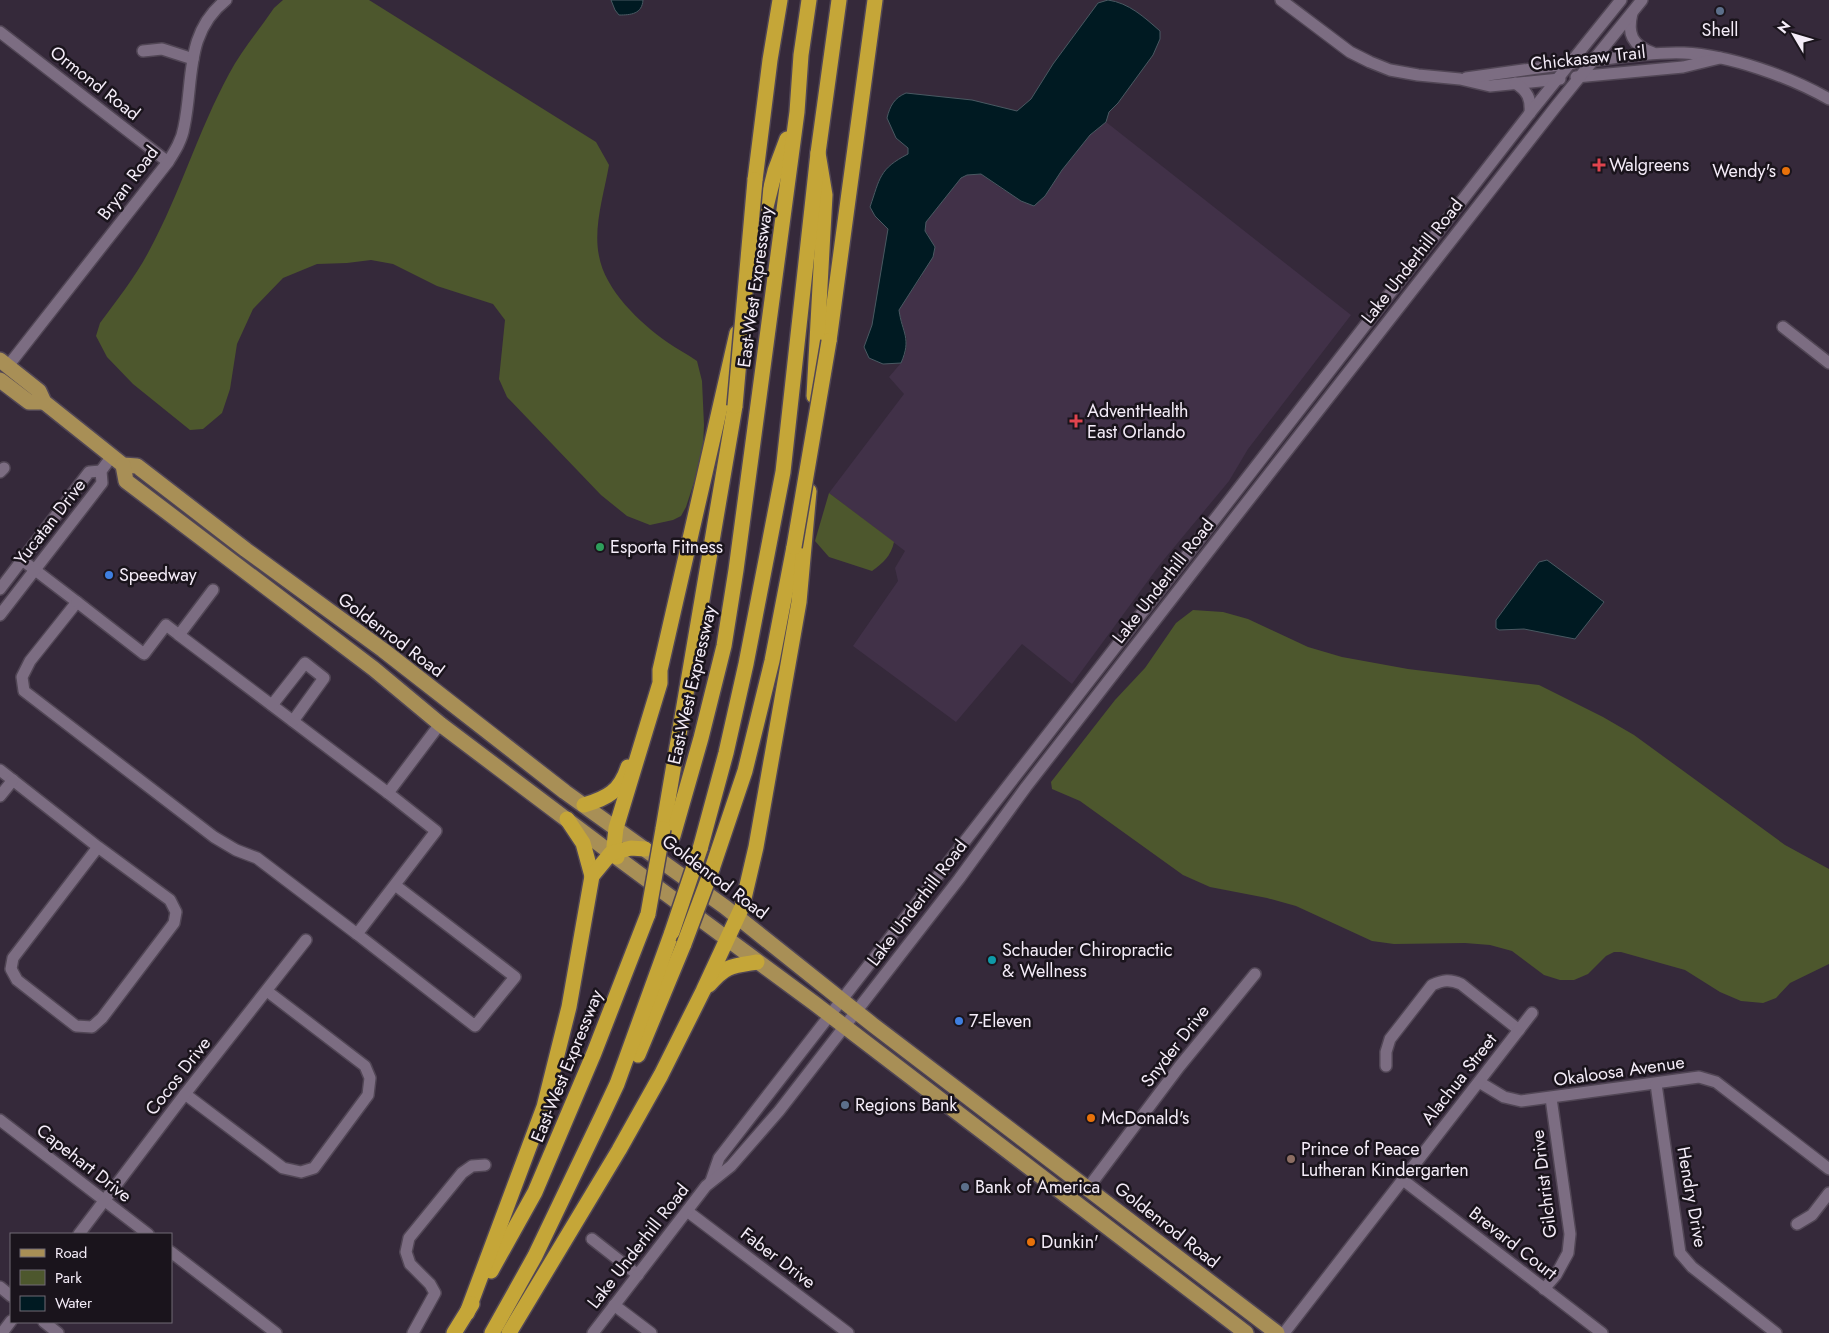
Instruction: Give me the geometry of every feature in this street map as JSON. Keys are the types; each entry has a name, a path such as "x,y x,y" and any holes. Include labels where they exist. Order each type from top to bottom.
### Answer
{"highway":[{"path":"668,832 735,406 755,180 770,60 780,0"},
{"name":"East-West Expressway","path":"454,1333 535,1192 594,1053 648,914 668,832 701,738 724,646 736,570 797,112 801,55 808,0"},
{"path":"492,1333 535,1256 616,1084 672,932 700,849 726,753 742,682 783,472 818,153 839,0"},
{"path":"616,1084 635,1062 684,944 712,869 745,771 772,661 794,547 829,342 875,0"},
{"path":"614,853 616,828 660,683 660,670 757,242 775,171 797,112"},
{"path":"509,1333 619,1150 661,1075 703,992 742,907 756,847 798,602 808,516 825,195 818,153"},
{"path":"584,805 603,799 624,779 653,684 660,670"},
{"path":"467,1313 544,1107 569,1007 592,876 583,843 567,819"},
{"path":"592,876 614,853 631,848 645,849"},
{"path":"703,992 724,969 757,962"}],"main road":[{"name":"Goldenrod Road","path":"3,365 39,391 44,402 117,461 137,466 246,550 383,650 584,805 738,917 856,1012 1277,1333"},
{"name":"Goldenrod Road","path":"0,380 29,402 44,402"},
{"name":"Goldenrod Road","path":"117,461 126,480 410,698 440,724 726,939 830,1014 1246,1333"},
{"path":"410,698 421,698 444,709 454,706"},
{"path":"440,724 446,720 454,719 480,726"},
{"path":"1036,1173 1055,1178 1068,1188 1088,1188"},
{"path":"1097,1219 1117,1220 1153,1248 1161,1244"},
{"path":"1228,1319 1248,1325 1257,1333"}],"street":[{"name":"Bryan Road","path":"3,365 168,162 179,143 184,129 193,58 198,36 209,16 226,0"},
{"name":"Chickasaw Trail","path":"1281,0 1338,44 1370,62 1402,73 1460,79 1490,86 1683,67 1720,58"},
{"name":"Lake Underhill Road","path":"711,1181 719,1158 1530,113 1621,0"},
{"name":"Lake Underhill Road","path":"593,1333 711,1181 731,1166 756,1139 845,1026 959,879 1032,779 1362,354 1642,0"},
{"path":"1632,12 1630,28 1634,41 1644,49 1654,53"},
{"name":"Ormond Road","path":"0,32 168,162"},
{"path":"143,51 162,49 193,58"},
{"name":"Chickasaw Trail","path":"1460,79 1654,53 1702,54 1783,77 1829,99"},
{"path":"1515,83 1527,93 1531,105 1530,113"},
{"path":"1362,354 1370,333 1371,318"},
{"path":"1783,327 1829,363"},
{"path":"1286,452 1289,434 1296,414"},
{"name":"Yucatan Drive","path":"0,589 89,472 101,472 117,461"},
{"name":"Yucatan Drive","path":"0,615 102,483 101,472"},
{"path":"22,560 144,654 166,626 436,831 358,934"},
{"path":"179,635 213,590"},
{"path":"77,602 30,661 22,677 24,691 214,837 236,850 257,858 475,1026 515,978 395,885"},
{"path":"1128,630 1136,645"},
{"path":"1120,640 1136,645"},
{"path":"272,705 305,663 324,678 293,721"},
{"path":"388,793 440,724"},
{"path":"0,770 98,847 170,900 176,912 174,924 102,1018 92,1027 76,1026 17,980 11,969 13,958 98,847"},
{"path":"0,796 13,780"},
{"name":"Cocos Drive","path":"80,1233 185,1094 306,940"},
{"name":"Snyder Drive","path":"1088,1188 1179,1067 1255,974"},
{"path":"1386,1066 1386,1052 1390,1039 1432,985 1441,981 1453,980 1461,984 1519,1030"},
{"path":"185,1094 283,1168 301,1172 314,1168 368,1095 370,1078 365,1066 267,991"},
{"name":"Alachua Street","path":"1284,1333 1532,1013"},
{"name":"Okaloosa Avenue","path":"1479,1082 1504,1097 1521,1101 1699,1077 1716,1082 1829,1169"},
{"name":"Hendry Drive","path":"1656,1084 1680,1253 1692,1267 1776,1333"},
{"name":"Gilchrist Drive","path":"1544,1288 1556,1275 1568,1253 1570,1234 1551,1098"},
{"name":"Capehart Drive","path":"0,1120 147,1233"},
{"path":"413,1333 436,1293 430,1284 410,1264 406,1252 409,1238 462,1173 472,1166 485,1165"},
{"name":"Brevard Court","path":"1403,1180 1602,1333"},
{"path":"1797,1224 1812,1215 1829,1194"},
{"name":"Faber Drive","path":"687,1211 848,1333"},
{"path":"592,1239 638,1275"},
{"path":"172,1253 276,1333"},
{"path":"0,1287 10,1295"},
{"path":"614,1305 651,1333"},
{"path":"2,1333 10,1323"},
{"path":"45,1323 58,1333"}],"shaded area":[{"name":"AdventHealth East Orlando","path":"1106,122 1351,315 1248,449 1229,481 1161,563 1072,684 1022,644 956,722 853,646 898,581 895,568 905,551 829,493 904,394 889,377 901,363 906,352 907,339 898,310 922,276 929,235 925,231 926,222 961,177 967,175 981,174 1003,190 1045,196 1062,170 1090,135"}],"green space":[{"path":"283,0 369,0 596,142 609,165 597,234 599,256 608,281 625,305 646,325 667,342 697,361 702,381 703,447 699,467 686,507 681,516 673,520 650,525 627,516 601,495 507,397 499,379 505,320 493,304 437,286 393,264 371,260 317,264 283,278 253,309 237,344 230,389 222,413 203,429 190,430 133,384 107,357 96,336 100,323 132,279 149,251 218,96 234,65 274,8"},
{"path":"829,493 894,542 886,559 872,571 829,557 815,541"},
{"path":"1193,610 1223,612 1248,619 1308,647 1342,657 1408,669 1539,685 1603,717 1634,735 1785,845 1829,869 1829,964 1790,983 1776,998 1763,1003 1741,1001 1720,992 1685,970 1621,952 1614,952 1606,956 1588,974 1574,980 1560,980 1544,975 1512,951 1490,945 1465,943 1394,944 1372,941 1296,906 1267,898 1210,887 1183,875 1080,801 1052,789 1051,782 1115,700 1145,668 1176,623"}],"water":[{"path":"611,0 643,0 641,8 635,13 619,15"},
{"path":"1108,0 1129,7 1160,31 1160,39 1153,55 1118,103 1109,112 1106,122 1090,135 1062,170 1045,196 1034,206 1021,201 981,174 967,175 961,178 926,222 925,231 935,247 933,257 899,310 906,341 901,363 883,364 869,358 864,347 872,325 888,229 875,216 870,207 882,175 898,159 908,154 908,148 896,138 887,118 893,103 898,97 906,93 972,100 1017,111 1031,99 1053,64 1098,3"},
{"path":"1547,560 1604,602 1575,639 1524,629 1499,630 1496,628 1496,620 1539,562"}],"place":[{"name":"Shell","path":"1720,11"},
{"name":"Walgreens","path":"1599,165"},
{"name":"Wendy's","path":"1786,171"},
{"name":"AdventHealth East Orlando","path":"1076,421"},
{"name":"Esporta Fitness","path":"600,547"},
{"name":"Speedway","path":"109,575"},
{"name":"Schauder Chiropractic & Wellness","path":"992,960"},
{"name":"7-Eleven","path":"959,1021"},
{"name":"Regions Bank","path":"845,1105"},
{"name":"McDonald's","path":"1091,1118"},
{"name":"Prince of Peace Lutheran Kindergarten","path":"1291,1159"},
{"name":"Bank of America","path":"965,1187"},
{"name":"Dunkin'","path":"1031,1242"}]}
